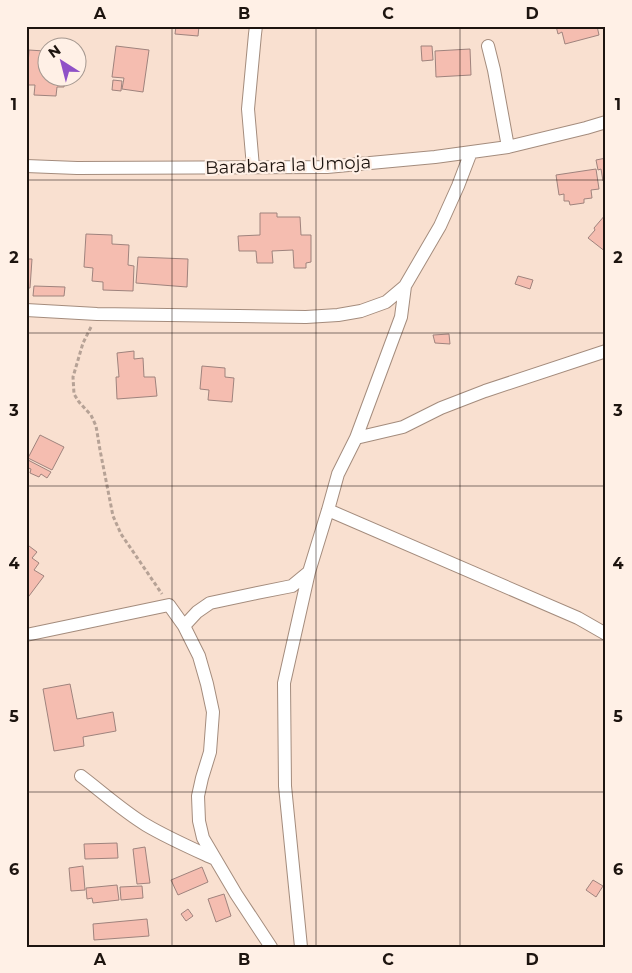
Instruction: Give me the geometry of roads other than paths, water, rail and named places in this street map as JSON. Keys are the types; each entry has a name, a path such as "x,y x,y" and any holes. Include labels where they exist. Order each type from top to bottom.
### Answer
{"street":[{"path":"253,167 248,109 256,26"},
{"path":"488,46 508,147"},
{"name":"Barabara la Umoja","path":"26,166 77,168 327,167 508,147 606,122"},
{"path":"26,310 97,314 306,317 361,311 386,302 405,286 440,226 471,152"},
{"path":"301,947 285,786 284,683 309,572 338,474 356,438 401,316 405,286"},
{"path":"356,438 403,427 441,408 484,391 606,351"},
{"path":"328,510 578,618 606,634"},
{"path":"184,626 197,612 210,603 292,586 309,572"},
{"path":"26,635 169,605 184,626 200,656 213,712 210,752 198,796 202,838 271,947"},
{"path":"81,776 144,824 177,842 215,859"}]}
